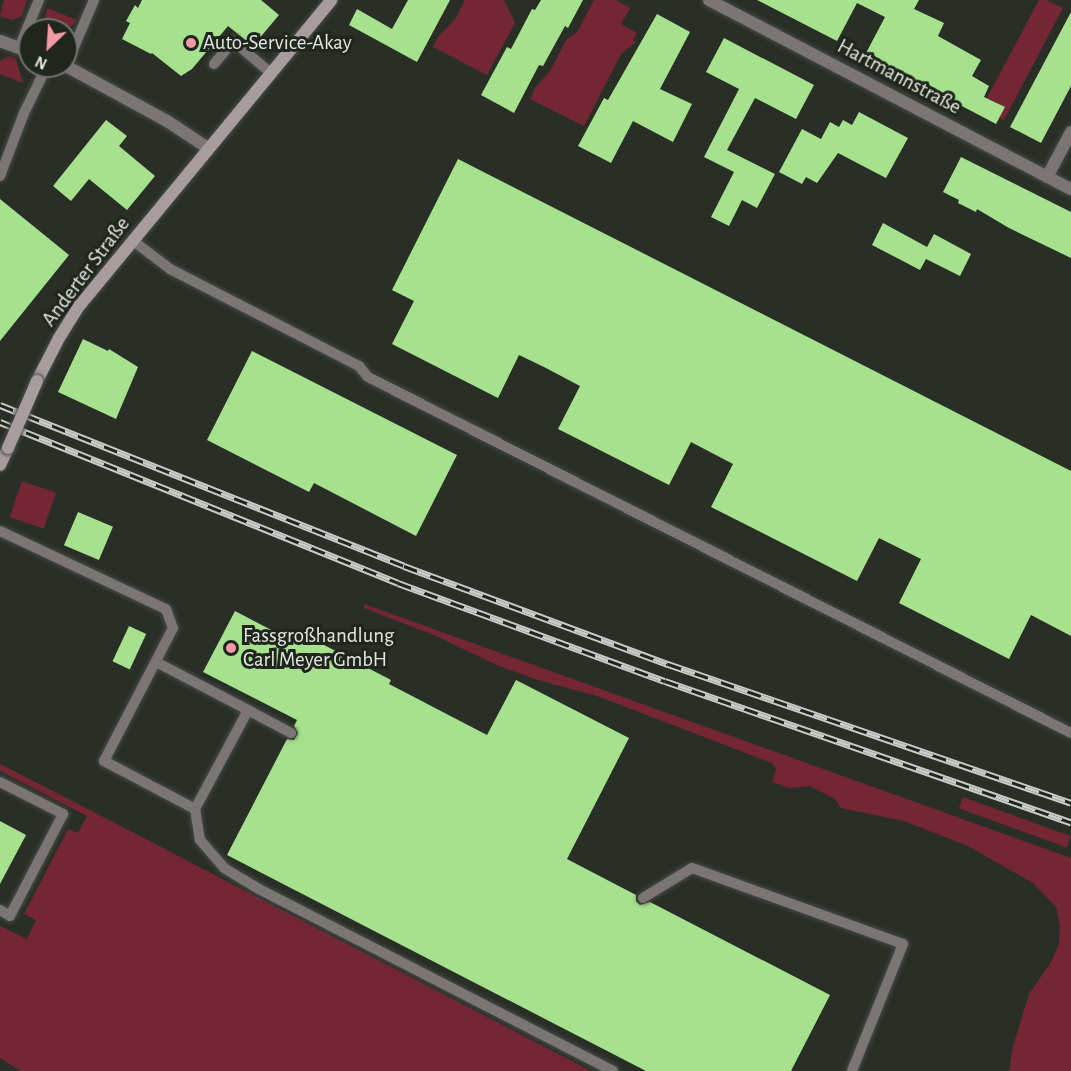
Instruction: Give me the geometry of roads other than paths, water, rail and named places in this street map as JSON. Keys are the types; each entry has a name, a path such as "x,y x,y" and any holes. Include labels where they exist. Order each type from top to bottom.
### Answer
{"main road":[{"name":"Anderter Straße","path":"0,465 37,381 59,338 80,306 331,0"}],"street":[{"name":"Hartmannstraße","path":"709,0 1071,189"},
{"path":"0,41 18,48"},
{"path":"78,73 167,121 208,148"},
{"path":"1047,177 1071,132"}],"lane":[{"path":"34,18 39,0"},
{"path":"78,38 94,0"},
{"path":"214,64 233,41 271,73"},
{"path":"0,176 24,112 41,78"},
{"path":"132,240 170,269 359,366 369,377 1071,733"},
{"path":"0,531 166,609 173,628 104,761 195,809"},
{"path":"156,662 291,733"},
{"path":"248,710 195,809 200,840 224,868 259,889 613,1071"},
{"path":"0,782 63,814 10,916 0,910"},
{"path":"643,898 692,868 903,944 852,1071"}],"railway":[{"path":"0,405 404,566 668,664 1071,803"},
{"path":"0,422 398,583 665,681 1071,822"}],"place":[{"name":"Auto-Service-Akay","path":"191,43"},
{"name":"Fassgroßhandlung Carl Meyer GmbH","path":"231,648"}]}
